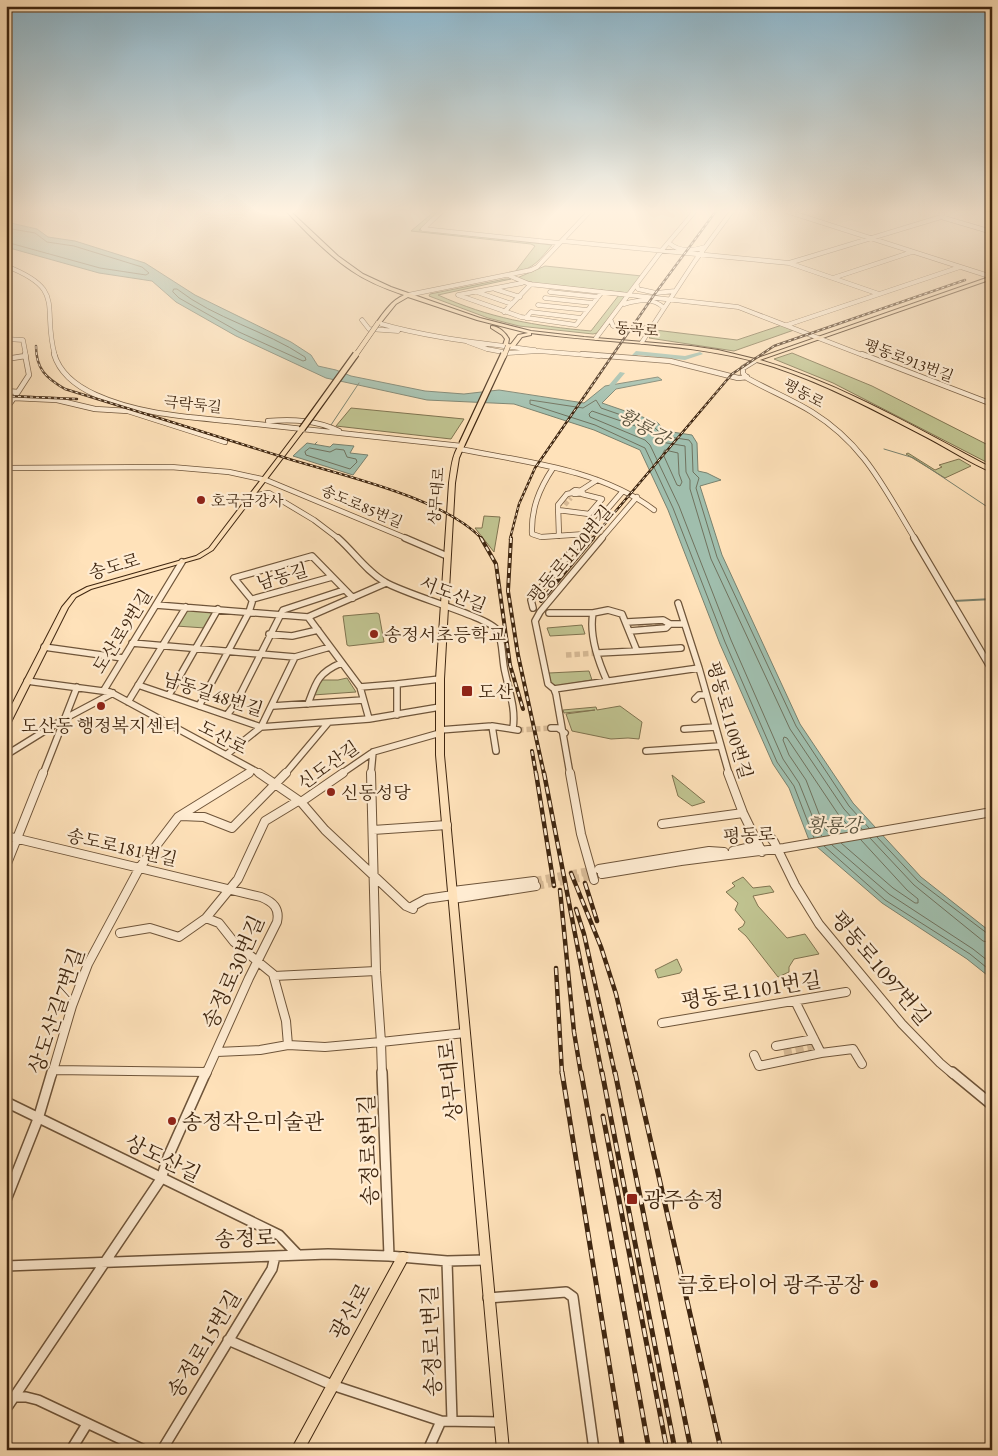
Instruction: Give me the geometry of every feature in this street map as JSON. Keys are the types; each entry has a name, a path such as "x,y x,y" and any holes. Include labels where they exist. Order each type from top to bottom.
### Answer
{"main road":[{"name":"동곡로","path":"371,279 408,295 480,320 516,330 711,350 756,360 820,383 992,470"},
{"name":"평동로","path":"756,360 986,279"},
{"path":"381,284 392,291 394,302"},
{"name":"송도로","path":"7,720 65,607 80,592 89,588 198,557 212,549 266,480 394,302 398,298 408,295"},
{"path":"480,320 502,333 507,339 505,345 508,346 513,345 520,336 541,334"},
{"path":"502,333 516,330"},
{"name":"상무대로","path":"503,1450 440,755 440,680 452,483 461,446 516,330"},
{"name":"광산로","path":"297,1450 403,1257"}],"street":[{"name":"극락둑길","path":"33,279 44,287 49,296 53,354 65,374 96,395 144,410 176,416 252,422 461,446 596,480 637,497 654,510"},
{"path":"408,295 494,279"},
{"path":"516,279 524,283"},
{"path":"596,338 642,279"},
{"path":"642,342 683,279"},
{"path":"835,279 879,294"},
{"path":"787,325 924,279"},
{"path":"524,283 458,296 526,318 576,325 602,292"},
{"name":"평동로913번길","path":"524,283 738,307 992,404"},
{"path":"504,312 531,284"},
{"path":"637,286 638,290 651,293 668,293 676,290"},
{"path":"554,287 545,298 592,304"},
{"path":"494,288 520,297"},
{"path":"477,292 512,304"},
{"path":"550,292 598,297"},
{"path":"623,304 642,300 658,303 664,308"},
{"path":"538,305 587,310"},
{"path":"526,318 531,312 581,318"},
{"path":"362,320 369,330 408,332 539,351"},
{"path":"611,321 613,326 625,330 640,330 652,326"},
{"path":"378,323 408,332"},
{"path":"6,339 23,340 29,376 6,409"},
{"path":"468,342 487,349 508,353 539,351"},
{"name":"평동로","path":"539,351 670,361 738,378 747,378 790,399 823,419 847,438 870,465 992,670"},
{"path":"6,359 25,356"},
{"path":"747,378 743,373 743,368 756,360"},
{"path":"6,392 18,392"},
{"path":"14,398 57,400 95,409 128,411 225,442"},
{"path":"252,422 295,420 325,424 342,432"},
{"path":"6,468 187,468 235,473 266,480"},
{"path":"553,468 541,484 535,498 532,532 537,536 588,534"},
{"name":"송도로85번길","path":"266,480 447,556"},
{"path":"581,492 596,480"},
{"path":"558,510 589,514 602,499 581,492 574,491 573,495 568,494 558,505 558,510 559,536"},
{"path":"532,608 531,600 623,491"},
{"name":"서도산길","path":"252,496 269,493 307,516 340,539 362,565 386,583 432,602 445,605 497,629 502,661 515,715 516,729"},
{"name":"평동로1120번길","path":"594,880 589,865 565,754 565,733 554,689 548,684 535,620 637,497"},
{"path":"252,600 234,578 312,556 353,598"},
{"name":"도산로9번길","path":"104,690 182,562"},
{"name":"남동길","path":"249,612 252,600 332,577"},
{"path":"369,719 360,687 308,617 386,583"},
{"path":"227,715 236,704 269,634 283,610 344,590"},
{"name":"평동로1100번길","path":"678,603 699,668 720,746 743,813 760,849"},
{"name":"남동길","path":"156,605 308,617"},
{"path":"128,702 186,607"},
{"path":"169,695 218,609"},
{"path":"549,613 593,613 613,610 622,614 627,622 637,651"},
{"path":"199,706 249,612"},
{"path":"593,613 590,622 607,681"},
{"path":"627,622 663,620 670,624 684,624"},
{"path":"630,630 666,628 670,624"},
{"path":"269,634 292,636 318,630"},
{"path":"132,643 295,656 330,647"},
{"path":"44,647 122,658"},
{"path":"598,653 681,648"},
{"path":"226,755 261,727 273,706 295,656"},
{"path":"308,704 319,674 327,668 341,663"},
{"path":"554,689 699,668"},
{"path":"360,687 440,680"},
{"name":"도산로","path":"27,681 104,690 112,693 277,784 299,802 324,830 406,906 413,909 413,906 426,899 453,895"},
{"path":"397,684 397,715 440,707"},
{"name":"남동길48번길","path":"138,685 261,727 328,723 397,715"},
{"path":"6,866 77,687"},
{"path":"6,754 112,693"},
{"path":"695,699 699,695 706,694"},
{"path":"273,706 363,700"},
{"path":"178,817 190,815 204,817 232,828 277,784 328,723"},
{"path":"492,726 496,751"},
{"name":"신도산길","path":"230,889 243,871 265,822 299,802 373,752 440,732 492,726 516,729"},
{"path":"684,729 714,727"},
{"path":"551,728 558,728 565,733"},
{"path":"646,751 720,746"},
{"name":"신도산길","path":"373,752 370,776 373,830"},
{"path":"178,817 253,770"},
{"name":"평동로","path":"760,849 737,853 732,851 708,851 600,871 681,861 760,849 782,848 992,812"},
{"path":"665,821 743,813"},
{"name":"상도산길7번길","path":"6,1200 38,1119 72,1006 88,964 140,867 178,817"},
{"path":"374,878 373,830 447,825"},
{"name":"평동로1097번길","path":"768,834 782,848 795,885 820,924 902,1024 940,1063 992,1105"},
{"name":"송도로181번길","path":"6,836 261,897 276,906"},
{"path":"732,851 751,847 755,842 754,836"},
{"name":"송정로8번길","path":"374,878 376,971 381,1042 389,1256"},
{"path":"453,895 535,884"},
{"path":"120,934 150,928 179,937 206,918 230,889"},
{"name":"송정로30번길","path":"6,1409 10,1397 106,1263 161,1179 168,1157 277,922 279,913 276,906"},
{"path":"206,918 219,924 227,935 257,962 271,971 286,1021 288,1045 325,1047 465,1032"},
{"path":"274,976 376,971"},
{"name":"평동로1101번길","path":"662,1023 846,992"},
{"path":"796,1001 821,1054"},
{"path":"776,1046 814,1039"},
{"name":"송정로30번길","path":"216,1052 260,1050 288,1045"},
{"path":"754,1056 759,1066 853,1049 862,1064"},
{"path":"53,1070 207,1072"},
{"name":"상도산길","path":"6,1102 161,1179 279,1234 298,1254"},
{"name":"송정로","path":"6,1266 298,1254 389,1256 447,1261 485,1260"},
{"name":"송정로15번길","path":"162,1450 272,1268 275,1256"},
{"name":"송정로1번길","path":"428,1450 446,1421 447,1261"},
{"path":"488,1298 566,1292 573,1297 594,1450"},
{"path":"228,1340 332,1385 446,1421 500,1422"},
{"path":"10,1397 38,1400 144,1450"},
{"path":"71,1450 87,1424"}],"green space":[{"path":"511,279 438,295 476,310 513,320 551,327 591,331 619,295 625,297 597,333 593,334 519,326 488,318 429,296 430,294"},
{"path":"520,279 640,279 629,293 533,283"},
{"path":"782,325 794,330 734,351 649,338 655,330 737,340"},
{"path":"792,353 872,386 992,447 992,465 833,383 774,359"},
{"path":"351,408 464,419 451,439 336,426"},
{"path":"908,453 935,470 942,467 939,465 959,459 971,466 945,478 906,454"},
{"path":"484,516 500,517 494,552 475,528 482,528"},
{"path":"186,610 215,611 205,628 176,626"},
{"path":"379,614 384,642 347,645 343,616"},
{"path":"582,625 585,634 550,636 547,628"},
{"path":"589,671 592,680 555,686 551,684 549,673"},
{"path":"347,678 356,692 313,695 318,680"},
{"path":"620,706 642,722 639,739 611,739 572,731 566,714 595,710 564,713 563,710 596,707 597,710"},
{"path":"672,775 705,802 692,806 678,796"},
{"path":"743,877 753,888 770,886 774,892 753,896 758,906 787,938 805,934 819,954 794,959 789,967 789,972 778,977 746,936 738,929 745,922 735,910 738,903 726,892 735,886 732,883"},
{"path":"677,959 682,970 680,973 658,978 655,970"}],"water":[{"name":"황룡강","path":"138,279 170,279 195,295 291,342 311,355 318,366 351,376 425,391 464,394 499,390 584,403 605,386 658,377 662,380 616,389 602,403 657,422 665,431 692,435 697,443 698,471 721,480 700,486 722,555 800,724 853,803 921,877 992,933 992,979 967,959 882,903 809,840 789,788 773,764 720,644 668,510 640,450 594,430 514,404 427,400 326,378 236,336 176,302 152,281"},
{"path":"307,443 330,447 333,444 354,446 350,453 368,455 353,475 293,456"}],"waterway":[{"path":"633,357 636,353 685,358 700,354"},
{"path":"612,385 622,373"},
{"path":"331,425 359,383"},
{"path":"884,449 914,458 986,506"},
{"path":"988,508 992,510"},
{"path":"954,601 992,599"}],"tunnel":[{"path":"565,505 571,498"},
{"path":"589,534 607,532"},
{"path":"638,627 670,624"},
{"path":"566,655 598,653"},
{"path":"518,730 551,728"},
{"path":"534,881 595,870"},
{"path":"536,886 602,874"},
{"path":"784,1053 818,1046"}],"railway":[{"path":"510,539 519,504 535,468 666,279"},
{"path":"592,539 732,374 774,346 965,280"},
{"path":"36,346 36,354 43,372 52,381 65,389 392,490 444,512 465,524 481,538"},
{"path":"6,396 77,399"},
{"path":"481,538 496,564 510,665 523,709"},
{"path":"511,538 508,591 518,655 544,774"},
{"path":"541,601 593,538"},
{"path":"532,751 536,774"},
{"path":"536,773 554,886"},
{"path":"544,773 602,1074"},
{"path":"571,873 601,947 616,994 635,1074"},
{"path":"585,883 597,921"},
{"path":"560,890 574,1032 581,1074"},
{"path":"576,909 584,934 615,1074"},
{"path":"556,968 562,1074"},
{"path":"562,1072 623,1450"},
{"path":"581,1072 649,1450"},
{"path":"602,1072 675,1450"},
{"path":"615,1072 691,1450"},
{"path":"635,1072 721,1450"},
{"path":"603,1116 667,1450"}],"place":[{"name":"호국금강사","path":"201,500"},
{"name":"송정서초등학교","path":"374,634"},
{"name":"도산","path":"467,691"},
{"name":"도산동 행정복지센터","path":"101,706"},
{"name":"신동성당","path":"331,792"},
{"name":"송정작은미술관","path":"172,1121"},
{"name":"광주송정","path":"632,1199"},
{"name":"금호타이어 광주공장","path":"874,1284"}]}
